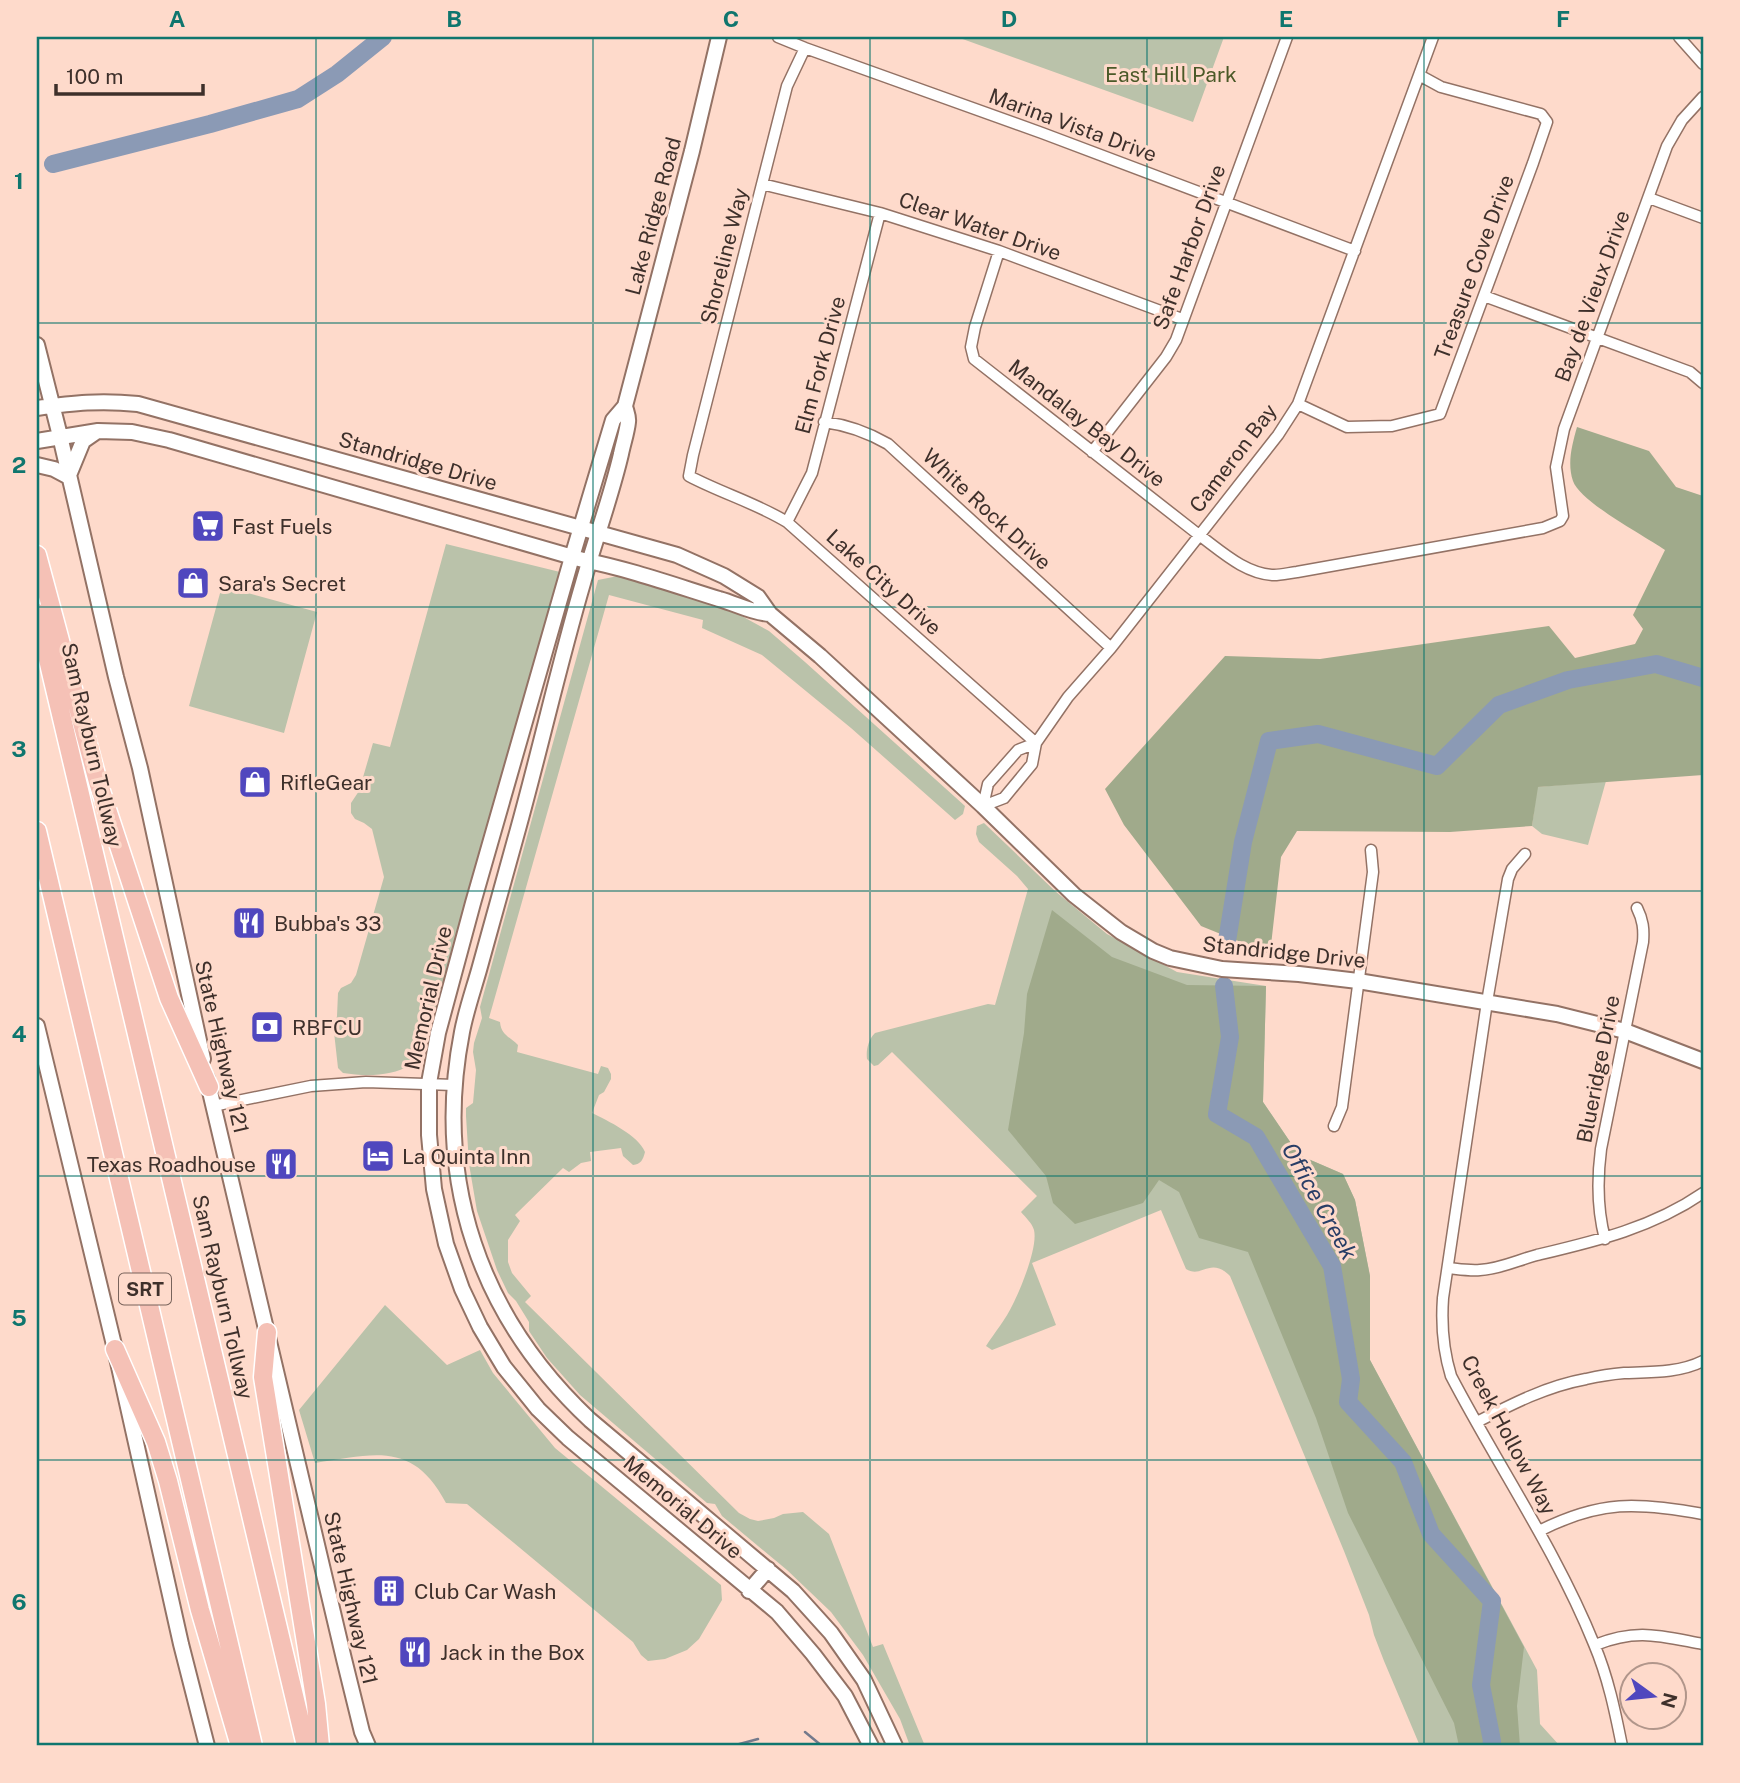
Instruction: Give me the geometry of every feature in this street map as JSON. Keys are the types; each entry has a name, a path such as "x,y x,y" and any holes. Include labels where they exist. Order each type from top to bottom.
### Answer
{"highway":[{"path":"37,555 97,782 169,998 209,1087"},
{"name":"Sam Rayburn Tollway","path":"37,613 306,1746"},
{"name":"SRT","path":"37,831 253,1746"},
{"path":"267,1332 263,1377 316,1704 320,1746"},
{"path":"115,1349 156,1442 169,1481 200,1610 240,1746"}],"street":[{"name":"Lake Ridge Road","path":"581,528 613,420 625,406 719,37"},
{"name":"Marina Vista Drive","path":"778,37 1355,251"},
{"name":"Safe Harbor Drive","path":"1092,452 1166,357 1175,340 1287,37"},
{"name":"Cameron Bay","path":"983,806 1004,798 1032,764 1036,743 1068,698 1111,648 1278,435 1298,404 1433,37"},
{"path":"1679,37 1703,64"},
{"name":"Shoreline Way","path":"689,477 787,86 805,48"},
{"name":"Treasure Cove Drive","path":"1298,404 1347,427 1392,426 1440,414 1533,163 1547,122 1541,114 1441,87 1419,75"},
{"name":"Bay de Vieux Drive","path":"1560,521 1563,516 1556,467 1564,429 1667,146 1682,120 1703,97"},
{"name":"Clear Water Drive","path":"762,184 880,213 999,251 1182,318"},
{"path":"1649,198 1703,218"},
{"name":"Elm Fork Drive","path":"788,522 812,473 880,213"},
{"name":"Mandalay Bay Drive","path":"999,251 975,327 971,347 974,359 1199,535 1253,571 1273,575 1543,528 1560,521"},
{"path":"1484,296 1690,372 1703,383"},
{"name":"State Highway 121","path":"37,353 60,436 140,768 213,1106 344,1659 368,1746"},
{"name":"Standridge Drive","path":"37,408 80,402 138,404 677,555 724,576 758,597 770,614 820,656 983,806 1074,895 1111,925 1153,951 1170,958 1222,969 1358,981 1558,1014 1625,1031 1703,1061"},
{"name":"Lake Ridge Road","path":"598,533 616,476 629,420 625,406"},
{"name":"White Rock Drive","path":"824,422 870,433 888,444 1111,648"},
{"path":"37,465 54,468 69,477 83,441 98,431"},
{"name":"Standridge Drive","path":"37,440 98,431 145,435 645,576 756,613 770,614"},
{"path":"256,466 262,439"},
{"name":"Lake City Drive","path":"689,477 788,522 1036,743"},
{"name":"Memorial Drive","path":"581,528 438,1033 429,1083 429,1135 434,1189 446,1244 462,1289 480,1327 504,1367 538,1409 568,1438 777,1612 845,1696 871,1746"},
{"name":"Memorial Drive","path":"598,533 462,1031 454,1085 453,1126 456,1172 463,1208 485,1275 500,1306 545,1373 590,1420 793,1591 831,1633 864,1680 895,1746"},
{"name":"Cameron Bay","path":"983,806 988,784 1018,750 1036,743"},
{"path":"1334,1126 1342,1107 1373,872 1371,850"},
{"name":"Creek Hollow Way","path":"1525,854 1512,869 1508,879 1487,1002 1441,1321 1445,1356 1451,1376 1569,1587 1595,1645 1614,1703 1622,1746"},
{"name":"Blueridge Drive","path":"1605,1239 1600,1219 1598,1172 1644,935 1642,916 1637,908"},
{"path":"37,1026 207,1746"},
{"path":"213,1106 311,1086 366,1082 454,1085"},
{"path":"1448,1268 1477,1271 1491,1269 1605,1239 1667,1215 1703,1193"},
{"path":"1477,1422 1528,1396 1584,1379 1680,1369 1703,1361"},
{"path":"1539,1531 1583,1512 1627,1505 1703,1514"},
{"path":"749,1591 768,1569"},
{"path":"1595,1645 1610,1639 1641,1634 1703,1644"}],"green space":[{"name":"East Hill Park","path":"957,37 1224,37 1193,122"},
{"path":"1577,427 1649,451 1676,487 1703,496 1703,775 1538,787 1532,826 1450,832 1297,831 1281,857 1270,954 1201,926 1124,825 1105,789 1225,656 1320,659 1549,626 1575,658 1635,644 1643,629 1633,615 1665,550 1614,518 1578,489 1570,467"},
{"path":"446,544 560,572 429,1043 422,1055 400,1070 372,1075 343,1073 338,1068 334,1032 338,993 341,988 351,983 356,975 384,877 372,829 355,819 351,813 351,803 359,791 373,743 390,747"},
{"path":"618,576 706,601 769,631 965,806 963,814 955,820 851,728 762,655 702,628 703,620 609,595 489,1018 500,1022 504,1033 518,1045 517,1052 598,1074 601,1066 608,1068 611,1079 604,1092 599,1095 592,1113 629,1134 645,1152 641,1161 633,1165 623,1156 621,1148 590,1152 591,1161 581,1163 569,1172 563,1168 515,1215 520,1221 508,1240 508,1262 512,1273 531,1296 525,1302 739,1513 758,1521 803,1512 829,1534 873,1647 883,1644 925,1746 910,1746 900,1719 863,1655 831,1612 787,1570 722,1516 715,1504 707,1503 580,1395 547,1358 529,1331 529,1322 508,1293 497,1270 477,1211 469,1164 466,1108 473,1103 476,1070 473,1052 482,1018 480,1007 598,580"},
{"path":"222,586 317,612 284,733 189,706"},
{"path":"1606,781 1588,845 1542,834 1532,826 1537,787"},
{"path":"984,823 1055,891 1107,934 1177,972 1266,986 1263,1102 1299,1155 1343,1174 1355,1200 1370,1276 1370,1360 1537,1670 1540,1724 1560,1746 1420,1746 1384,1661 1344,1551 1230,1276 1217,1268 1197,1272 1186,1269 1161,1210 1032,1263 1056,1325 992,1350 986,1346 1010,1310 1028,1267 1035,1237 1034,1230 1021,1212 1037,1196 892,1052 878,1065 874,1066 867,1059 869,1042 875,1033 988,1004 995,1005 1028,889 979,842 977,826"},
{"path":"1052,910 1112,957 1187,985 1266,986 1263,1102 1299,1155 1343,1174 1355,1200 1370,1276 1370,1360 1524,1647 1517,1706 1520,1746 1459,1746 1454,1723 1348,1513 1316,1418 1248,1252 1199,1238 1179,1192 1159,1180 1143,1203 1075,1224 1053,1203 1046,1176 1008,1130 1024,1033 1027,994"},
{"path":"385,1305 447,1365 480,1350 493,1373 555,1448 721,1585 722,1600 699,1639 687,1650 665,1659 648,1661 633,1642 467,1504 446,1503 420,1469 406,1461 391,1456 374,1455 315,1463 299,1410"}],"waterway":[{"path":"53,164 298,99 337,74 383,37"},
{"name":"Office Creek","path":"1227,941 1243,842 1269,741 1318,734 1437,766 1499,705 1568,680 1656,664 1703,678"},
{"name":"Office Creek","path":"1224,986 1230,1037 1217,1114 1256,1137 1332,1266 1351,1379 1348,1402 1403,1462 1431,1534 1492,1601 1481,1685 1491,1746"},
{"path":"805,1732 822,1746"},
{"path":"732,1746 758,1739"}],"place":[{"name":"Fast Fuels","path":"208,526"},
{"name":"Sara's Secret","path":"193,583"},
{"name":"RifleGear","path":"255,782"},
{"name":"Bubba's 33","path":"249,923"},
{"name":"RBFCU","path":"267,1027"},
{"name":"La Quinta Inn","path":"378,1156"},
{"name":"Texas Roadhouse","path":"281,1164"},
{"name":"Club Car Wash","path":"389,1591"},
{"name":"Jack in the Box","path":"415,1652"}]}
